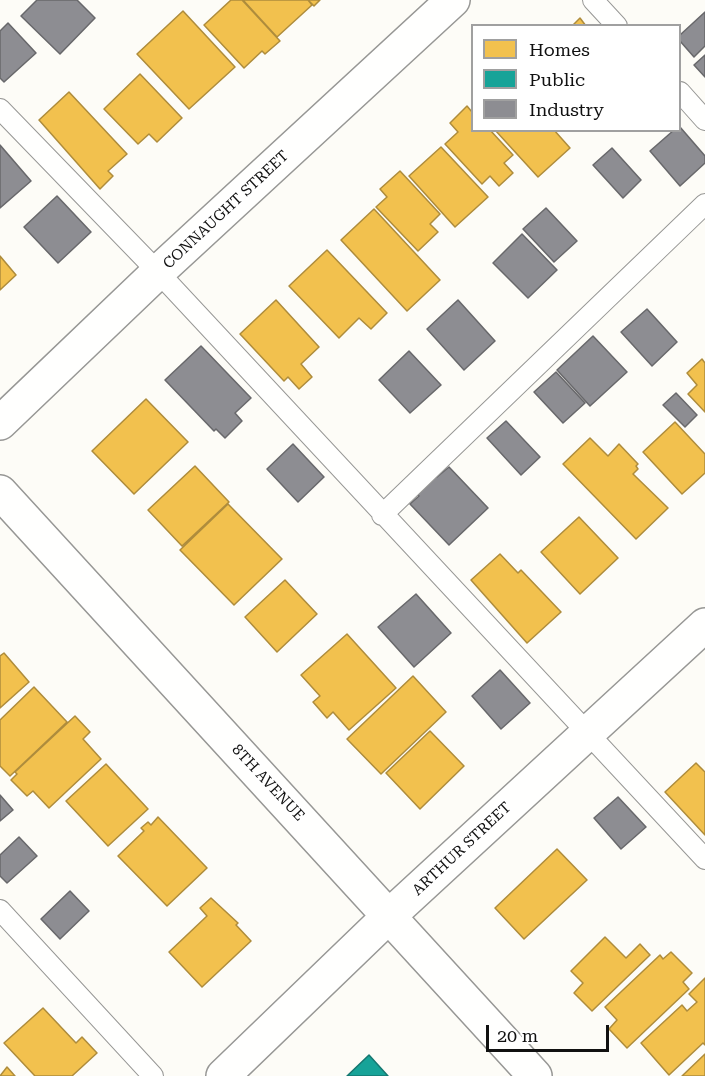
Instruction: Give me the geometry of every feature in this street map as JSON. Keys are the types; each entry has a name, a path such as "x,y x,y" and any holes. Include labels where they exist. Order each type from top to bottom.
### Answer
{"street":[{"name":"CONNAUGHT STREET","path":"0,423 158,272 453,0"},
{"name":"8TH AVENUE","path":"0,492 535,1076"},
{"name":"ARTHUR STREET","path":"223,1076 389,916 705,625"}],"lane":[{"path":"593,0 615,24"},
{"path":"681,93 705,120"},
{"path":"0,109 158,272 705,859"},
{"path":"382,515 705,204"},
{"path":"0,910 153,1076"}],"building: Homes":[{"path":"231,0 242,0 280,41 265,54 262,51 244,68 204,25"},
{"path":"243,0 308,0 312,5 277,37"},
{"path":"308,0 320,0 314,6"},
{"path":"183,11 235,67 189,109 137,54"},
{"path":"580,18 584,24 574,24"},
{"path":"140,74 182,118 157,142 149,134 138,144 104,109"},
{"path":"69,92 127,154 108,171 113,176 100,189 39,120"},
{"path":"467,106 471,111 471,132 492,132 513,155 504,163 513,173 499,186 490,176 482,184 445,144 458,132 450,123"},
{"path":"497,132 556,132 570,148 538,177"},
{"path":"441,147 488,197 455,227 409,176"},
{"path":"400,171 440,214 430,224 438,232 418,251 376,207 387,197 380,189"},
{"path":"374,209 440,280 407,311 341,240"},
{"path":"327,250 387,313 371,329 359,318 339,338 289,286"},
{"path":"0,256 16,275 0,290"},
{"path":"276,300 319,347 301,364 312,377 299,389 288,377 284,381 240,334"},
{"path":"702,359 705,363 705,412 688,394 697,385 687,373"},
{"path":"146,399 188,442 134,494 92,451"},
{"path":"675,422 705,454 705,473 682,494 643,452"},
{"path":"590,438 608,456 619,444 638,464 636,466 638,469 633,474 668,508 636,539 563,464"},
{"path":"195,466 229,502 182,546 148,510"},
{"path":"228,504 282,559 234,605 180,550"},
{"path":"579,517 618,558 580,594 541,552"},
{"path":"500,554 518,573 521,570 561,612 527,643 471,580"},
{"path":"285,580 317,614 277,652 245,617"},
{"path":"347,634 396,688 349,730 333,712 327,718 313,702 320,696 301,675"},
{"path":"4,653 29,682 0,708 0,656"},
{"path":"413,676 446,712 381,774 347,739"},
{"path":"34,687 67,722 10,776 0,766 0,720"},
{"path":"75,716 90,732 83,739 101,759 49,808 33,791 27,796 11,780 17,774 15,772"},
{"path":"430,731 464,766 420,809 386,773"},
{"path":"696,763 705,772 705,835 665,792"},
{"path":"106,764 148,809 108,846 66,801"},
{"path":"158,817 207,868 167,906 118,856 144,831 141,828 148,822 151,825"},
{"path":"557,849 587,880 524,939 495,908"},
{"path":"211,898 238,923 236,925 251,941 202,987 169,952 207,916 200,908"},
{"path":"605,937 626,958 640,944 650,955 592,1011 574,993 583,983 571,971"},
{"path":"671,952 692,973 683,982 689,989 627,1048 609,1029 617,1020 605,1007 660,955 663,959"},
{"path":"705,978 705,1045 703,1043 669,1075 641,1043 682,1005 687,1011 697,1002 689,994"},
{"path":"43,1008 76,1043 82,1037 97,1053 72,1076 35,1076 4,1043"},
{"path":"705,1054 705,1076 682,1076"},
{"path":"7,1067 15,1076 0,1076"}],"building: Public":[{"path":"369,1055 388,1076 347,1076"}],"building: Industry":[{"path":"37,0 77,0 95,18 60,54 21,16"},
{"path":"705,12 705,46 694,57 681,42 681,34"},
{"path":"8,23 36,53 4,82 0,78 0,31"},
{"path":"705,55 705,77 694,65"},
{"path":"681,128 705,156 705,163 680,186 650,151 672,132 681,132"},
{"path":"0,145 31,181 0,208"},
{"path":"612,148 641,180 623,198 593,165"},
{"path":"57,196 91,232 58,263 24,227"},
{"path":"546,208 577,241 554,262 523,229"},
{"path":"522,234 557,270 528,298 493,263"},
{"path":"458,300 495,341 464,370 427,329"},
{"path":"647,309 677,342 652,366 621,332"},
{"path":"593,336 627,372 590,406 557,370"},
{"path":"201,346 251,398 235,413 242,421 225,438 216,429 214,431 165,380"},
{"path":"409,351 441,385 410,413 379,380"},
{"path":"556,372 585,403 563,423 534,392"},
{"path":"676,393 697,415 685,427 663,405"},
{"path":"506,421 540,457 521,475 487,438"},
{"path":"293,444 324,477 298,502 267,469"},
{"path":"449,467 488,508 449,545 410,504 419,496 414,491 433,473 437,477"},
{"path":"416,594 451,633 414,667 378,627"},
{"path":"500,670 530,703 501,729 472,696"},
{"path":"0,795 13,810 0,821"},
{"path":"618,797 646,827 621,849 594,818"},
{"path":"19,837 37,856 7,883 0,876 0,855"},
{"path":"70,891 89,911 60,939 41,919"}]}
